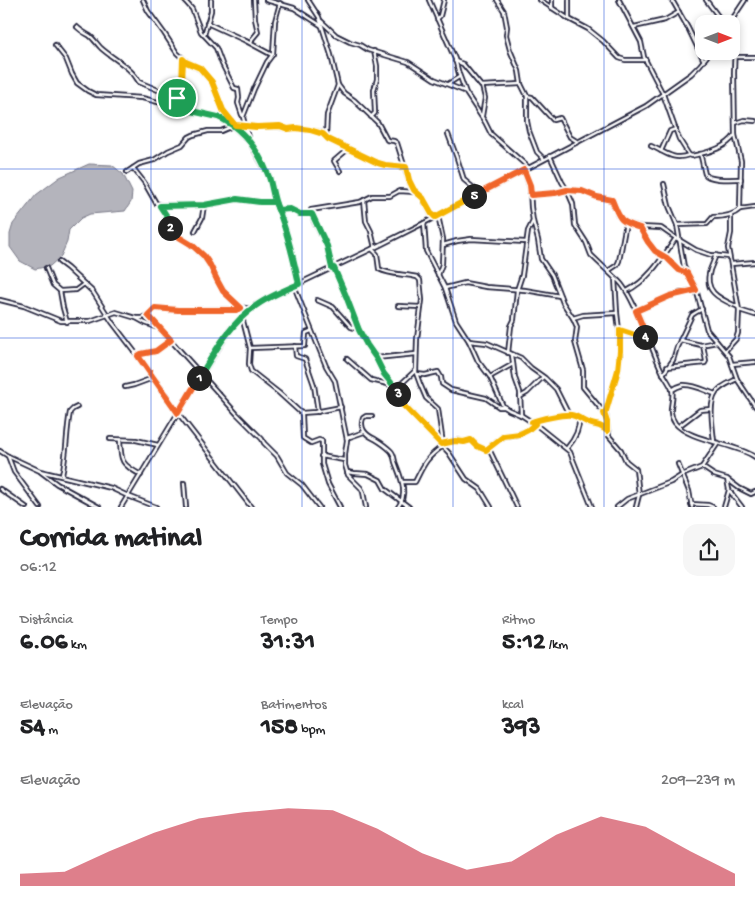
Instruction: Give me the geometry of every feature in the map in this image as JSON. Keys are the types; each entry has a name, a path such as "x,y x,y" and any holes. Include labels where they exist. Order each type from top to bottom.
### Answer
{"street":[{"path":"143,0 148,11 177,53 186,62 200,68 212,82 223,110 234,126 249,140"},
{"path":"184,0 192,8 200,32 216,48 234,88 238,89 238,103 249,140 269,176 275,202 290,245 299,284"},
{"path":"204,35 211,11 211,0"},
{"path":"251,43 258,32 254,0"},
{"path":"266,0 294,8 322,26"},
{"path":"308,0 320,20 338,84 344,93 378,123 387,140 398,143 409,180 416,192 423,198 432,214 437,216 443,239 442,264 438,275"},
{"path":"429,0 455,61 464,90 491,134 529,167"},
{"path":"437,19 440,16 444,0"},
{"path":"497,0 504,11 507,28 506,34 510,50 519,71 521,84 526,96 529,131 537,152 544,159"},
{"path":"540,0 588,29 619,58 625,60 646,60"},
{"path":"552,0 552,8"},
{"path":"569,0 569,19"},
{"path":"619,0 641,43 643,54 663,94 681,142 689,155"},
{"path":"706,0 717,15"},
{"path":"735,15 744,0"},
{"path":"121,507 232,327 252,309 269,298 424,223 646,106 691,74 704,61 673,1"},
{"path":"243,117 254,89 273,52 275,21 280,3"},
{"path":"633,27 665,20 679,12"},
{"path":"320,20 336,35 350,42 368,50 408,62 429,76 464,90"},
{"path":"207,23 272,55"},
{"path":"77,27 128,69 139,82 177,98"},
{"path":"55,45 66,59 74,78 88,91 101,96 142,98 218,117 234,126"},
{"path":"370,117 375,113 374,90 377,82 374,52"},
{"path":"740,57 755,57"},
{"path":"174,107 182,84 183,59"},
{"path":"735,60 735,135 741,161 740,209"},
{"path":"455,61 463,64 482,86 484,101 482,117"},
{"path":"448,84 460,77"},
{"path":"326,137 327,115 338,84"},
{"path":"482,86 521,84"},
{"path":"526,96 532,96 553,120 560,118 570,137 578,142"},
{"path":"735,123 744,120 755,121"},
{"path":"127,172 182,145 193,135 208,131 221,131 234,126 280,126 288,129 296,128 315,131 381,164 406,167"},
{"path":"661,151 670,131 676,128"},
{"path":"448,134 458,158 464,180 479,194"},
{"path":"652,146 678,158 718,149 729,142 735,135"},
{"path":"340,172 334,161 348,149"},
{"path":"700,154 707,176 741,179"},
{"path":"550,156 567,190 572,204 575,226 586,242 591,255 618,280 636,311 663,374 672,390 671,414 678,426 700,437 737,448 755,457"},
{"path":"133,168 166,215 172,232 192,245 204,256 223,291 241,308"},
{"path":"524,170 530,185 533,221 541,259 552,276 565,307 577,327 576,342 583,370 583,386 604,413 608,436 621,450 626,461 636,469 639,495 636,507"},
{"path":"664,184 669,206 677,225 682,262 696,290 707,330 726,350 737,379 755,406"},
{"path":"531,195 567,190 582,191 612,200 618,216 626,224 640,228 661,228 696,250 729,257"},
{"path":"416,192 399,191 390,196 372,196 360,202 312,209 311,211 327,246 333,268 357,326 384,374 403,405 442,445 454,460 462,475 479,488 491,507"},
{"path":"160,206 204,205 237,199 275,202"},
{"path":"364,200 366,221 371,231 373,249 377,254 380,270 419,278 422,300 418,327 416,372 426,398 438,409 442,445"},
{"path":"195,231 202,218 204,205"},
{"path":"677,225 707,224 712,218 726,216 740,209 755,207"},
{"path":"278,210 290,209 300,214 312,214"},
{"path":"726,350 738,336 739,308 728,248 731,233 731,214"},
{"path":"508,353 511,326 514,320 516,290 522,275 528,232 533,221"},
{"path":"424,223 426,251 445,288 456,321 469,341 478,361 490,377 505,407 533,423 573,456 578,474 592,507"},
{"path":"608,271 620,261 626,224"},
{"path":"640,228 655,251 664,256 679,270 687,273"},
{"path":"626,292 652,271 676,238"},
{"path":"443,245 471,239 526,242"},
{"path":"716,255 710,272 709,282 712,292 720,298 755,315"},
{"path":"59,262 93,292 114,325 178,413 251,507"},
{"path":"675,266 682,262"},
{"path":"731,264 755,262"},
{"path":"46,268 53,285 60,291 67,322"},
{"path":"604,413 618,370 620,351 615,278"},
{"path":"445,288 465,283 560,296"},
{"path":"60,291 76,290 84,284"},
{"path":"294,286 326,366 335,381 347,438 344,460 350,478 361,488 366,507"},
{"path":"636,311 670,296 696,290"},
{"path":"317,300 333,307 351,327 357,326"},
{"path":"1,301 24,306 61,322 90,321 117,312 158,327"},
{"path":"398,306 421,308"},
{"path":"136,318 148,315 155,308 185,310 252,309"},
{"path":"663,374 675,356 680,340 693,314 702,309"},
{"path":"573,318 589,314 617,313"},
{"path":"148,315 201,375 262,439 277,456 287,473 304,488 319,507"},
{"path":"242,317 250,348 249,364 251,371 280,393 302,414 303,438 309,442 322,441 322,464 328,484 340,507"},
{"path":"620,330 647,337"},
{"path":"250,348 305,346 306,333 312,331"},
{"path":"138,356 156,351 171,340"},
{"path":"680,340 699,345 717,342"},
{"path":"469,341 487,343 521,358 556,389 569,415"},
{"path":"667,368 705,363 704,345"},
{"path":"295,346 296,356 305,359 314,384 318,412"},
{"path":"376,358 416,354"},
{"path":"512,355 515,378 520,392 521,415"},
{"path":"347,359 371,380 393,386 402,383 416,372"},
{"path":"732,364 755,362"},
{"path":"490,377 513,364"},
{"path":"416,372 425,376 438,372 442,377 442,384 451,390 486,398 499,407 505,407"},
{"path":"520,397 527,393 543,376"},
{"path":"125,387 153,378"},
{"path":"714,442 711,409 715,394 737,379"},
{"path":"672,390 687,385 715,394"},
{"path":"62,476 66,457 66,437 70,412 77,407"},
{"path":"301,413 318,412 341,407"},
{"path":"678,426 700,410 711,409"},
{"path":"486,450 504,436 520,434 528,430 538,420 569,415 592,424 600,425 607,431"},
{"path":"372,416 364,418 362,427 369,437 377,440 392,452 403,482 402,502 398,507"},
{"path":"566,449 572,443 576,434 579,418"},
{"path":"347,438 364,432"},
{"path":"110,439 140,440 158,446"},
{"path":"120,440 124,463 141,475"},
{"path":"403,482 415,482 427,458 442,445 455,441 464,442 471,440 477,446 491,452 515,507"},
{"path":"618,507 625,500 671,482 702,467 718,443"},
{"path":"0,451 40,471 57,484 99,507"},
{"path":"8,456 14,472 40,507"},
{"path":"321,456 344,460"},
{"path":"678,464 689,491 692,505 708,505 713,507"},
{"path":"702,467 714,475 727,479 751,494 755,492"},
{"path":"40,471 110,488 156,507"},
{"path":"347,472 368,474 380,480 385,489 409,507"},
{"path":"724,507 729,490 727,479"},
{"path":"184,483 186,507"},
{"path":"0,489 26,507"},
{"path":"729,490 742,507"}],"shaded area":[{"path":"89,164 112,165 123,174 132,192 131,202 125,211 90,214 81,218 69,230 67,242 61,256 50,266 35,269 20,261 10,247 10,234 13,224 36,195 60,177"}],"route":[{"path":"177,98 174,107 218,117 233,126 249,140 269,176 270,180 275,202 276,206 278,210 281,215 290,245 299,284 256,306 232,327 178,413 138,356 156,351 171,340 148,315 155,308 178,310 236,310 241,308 223,291 214,271 204,256 192,245 172,232 166,215 160,206 204,205 237,199 275,202 278,210 290,209 300,214 312,214 327,246 332,268 334,268 357,326 367,345 403,405 441,444 457,440 464,442 471,440 477,446 486,450 504,436 520,434 528,430 535,424 532,422 536,420 563,415 572,415 589,423 600,425 607,431 606,415 604,413 618,370 620,330 640,337 647,337 636,311 670,296 696,290 687,273 679,270 667,258 655,251 646,240 640,228 626,224 618,216 611,199 597,197 582,191 567,190 531,195 530,185 524,170 435,217 423,198 414,190 406,167 378,163 315,131 296,128 288,129 280,126 257,127 235,125 223,110 212,82 200,68 183,59 182,84 177,98"}]}
